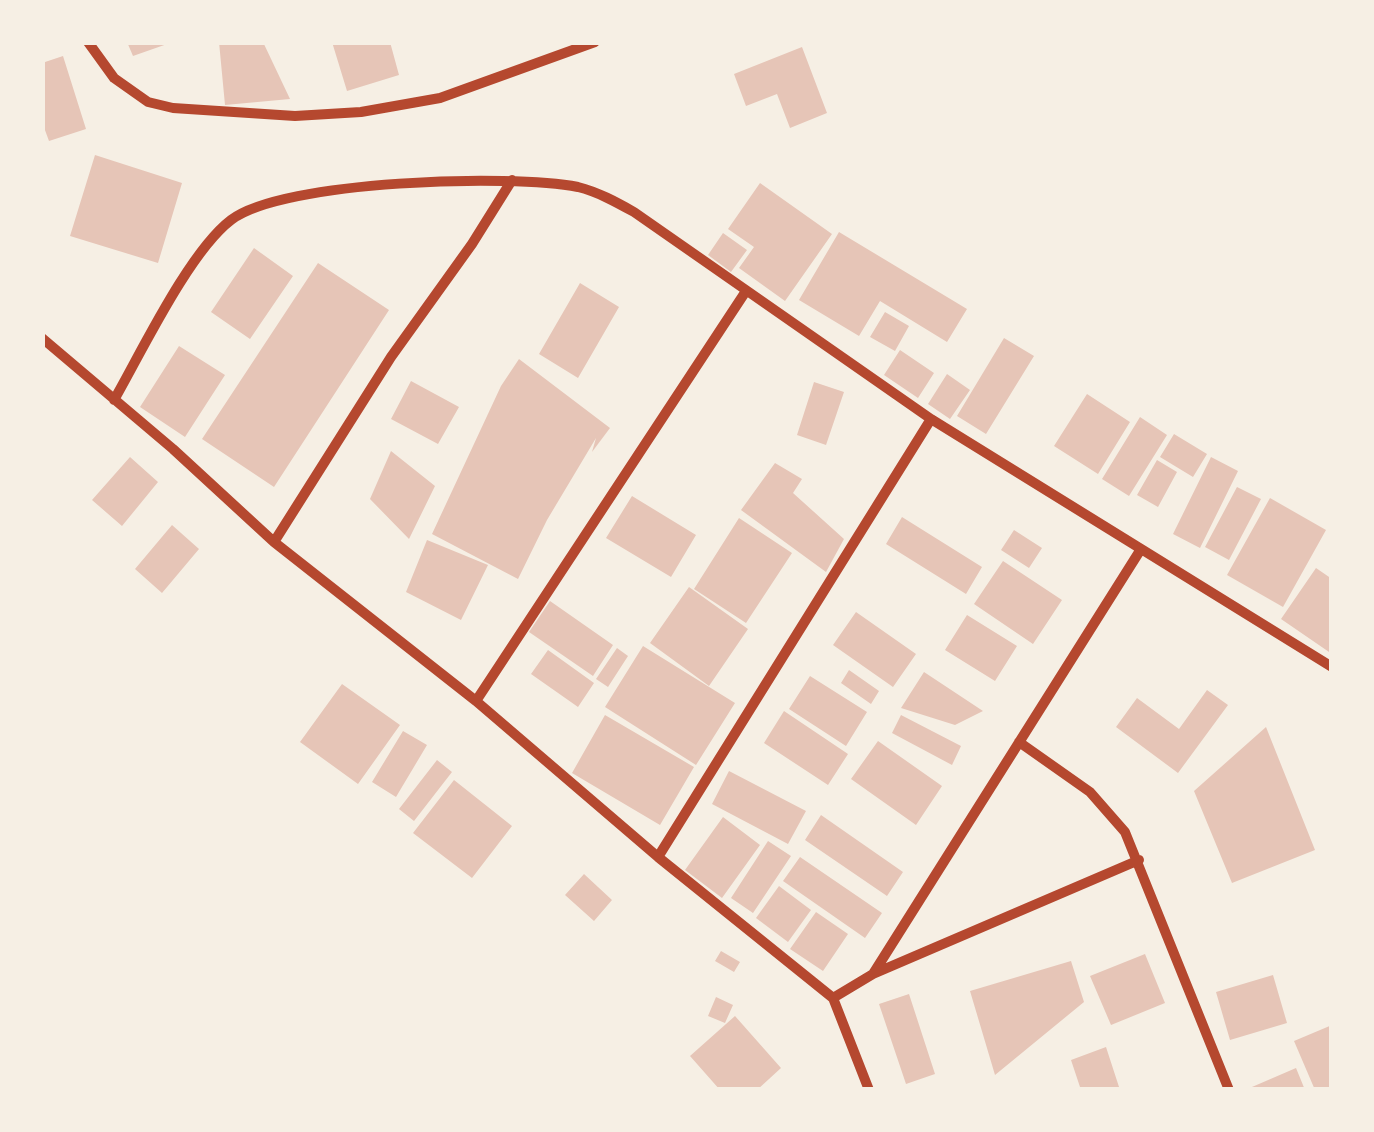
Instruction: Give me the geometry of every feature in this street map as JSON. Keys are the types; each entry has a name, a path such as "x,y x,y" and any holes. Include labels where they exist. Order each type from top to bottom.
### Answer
{"street":[{"path":"88,42 114,78 148,102 172,108 295,116 360,112 440,98 595,42"},
{"path":"274,542 390,357 472,244 512,180"},
{"path":"114,400 207,246 240,214 301,196 386,186 512,180 583,188 634,212 930,419 1332,668"},
{"path":"476,701 746,291"},
{"path":"42,338 274,542 476,701 658,857 832,998 869,1090"},
{"path":"658,857 930,419"},
{"path":"873,974 1142,549"},
{"path":"1019,742 1103,803 1120,823 1139,860 1229,1090"},
{"path":"832,998 873,974 1139,860"}],"building":[{"path":"127,42 170,42 170,43 133,56"},
{"path":"219,42 263,42 290,99 225,105"},
{"path":"332,42 390,42 399,75 347,91"},
{"path":"802,47 827,113 790,128 777,94 746,106 734,74"},
{"path":"63,56 86,129 49,141 42,122 42,63"},
{"path":"95,155 182,183 158,263 70,236"},
{"path":"760,183 832,234 785,301 739,268 754,247 728,229"},
{"path":"839,232 967,309 947,342 880,301 859,336 799,300"},
{"path":"723,233 747,250 731,272 708,255"},
{"path":"254,248 293,276 250,339 211,312"},
{"path":"318,263 389,310 274,487 202,439"},
{"path":"580,283 619,307 578,378 539,354"},
{"path":"885,312 909,326 895,351 870,337"},
{"path":"1004,338 1034,356 986,434 957,416"},
{"path":"179,346 225,375 185,437 140,407"},
{"path":"900,350 934,373 918,398 884,375"},
{"path":"519,359 610,428 592,452 596,438 547,520 518,579 432,534 501,386"},
{"path":"947,374 970,390 950,419 928,404"},
{"path":"411,381 459,407 438,444 391,419"},
{"path":"814,382 844,392 826,445 797,435"},
{"path":"1087,394 1130,422 1098,474 1054,446"},
{"path":"1140,417 1167,435 1129,496 1102,479"},
{"path":"1174,434 1207,454 1193,477 1160,457"},
{"path":"391,451 435,486 409,539 370,499"},
{"path":"130,457 158,482 122,526 92,500"},
{"path":"1211,457 1238,471 1200,548 1173,534"},
{"path":"1157,460 1177,472 1158,507 1137,495"},
{"path":"775,463 802,479 793,493 844,539 826,572 741,510"},
{"path":"1237,487 1261,499 1229,560 1205,547"},
{"path":"632,496 696,535 671,577 606,538"},
{"path":"1270,498 1326,530 1283,607 1227,575"},
{"path":"902,517 982,567 966,594 886,544"},
{"path":"739,518 792,553 746,623 694,589"},
{"path":"172,525 199,549 162,593 135,569"},
{"path":"1014,530 1042,548 1029,568 1001,550"},
{"path":"427,540 488,565 461,620 406,592"},
{"path":"1003,561 1062,600 1033,644 974,604"},
{"path":"1316,568 1332,579 1332,654 1281,619"},
{"path":"689,587 748,629 709,686 650,643"},
{"path":"550,601 613,645 593,676 529,632"},
{"path":"856,612 916,654 893,687 833,645"},
{"path":"967,615 1017,646 995,681 945,650"},
{"path":"643,646 735,703 696,765 605,707"},
{"path":"617,648 628,656 608,687 596,679"},
{"path":"548,650 594,683 578,707 531,674"},
{"path":"849,670 879,691 871,704 841,683"},
{"path":"924,672 983,711 955,725 901,708"},
{"path":"810,676 867,712 846,746 789,709"},
{"path":"342,684 400,725 358,784 300,742"},
{"path":"1207,690 1228,705 1178,773 1116,727 1137,698 1179,729"},
{"path":"784,711 848,754 828,785 764,743"},
{"path":"605,715 694,767 660,825 572,773"},
{"path":"901,715 961,746 952,765 892,733"},
{"path":"1266,727 1315,850 1232,883 1194,791"},
{"path":"403,731 427,745 396,797 372,782"},
{"path":"878,741 942,786 916,825 851,779"},
{"path":"437,760 452,772 414,821 399,809"},
{"path":"729,771 806,811 788,844 712,804"},
{"path":"454,780 512,826 472,878 413,833"},
{"path":"821,815 903,872 887,896 805,840"},
{"path":"723,817 760,845 722,898 685,870"},
{"path":"768,841 791,856 753,913 731,898"},
{"path":"800,857 882,913 865,938 783,881"},
{"path":"584,874 612,900 594,921 565,895"},
{"path":"779,886 811,910 788,942 756,918"},
{"path":"816,912 848,934 823,971 790,949"},
{"path":"721,951 740,962 734,972 715,961"},
{"path":"1145,954 1165,1003 1111,1025 1090,976"},
{"path":"1071,961 1084,1002 995,1075 970,991"},
{"path":"1273,975 1287,1023 1230,1040 1216,992"},
{"path":"909,994 935,1074 906,1084 879,1004"},
{"path":"716,997 733,1005 725,1023 708,1016"},
{"path":"735,1016 781,1068 757,1090 720,1090 690,1056"},
{"path":"1332,1025 1332,1090 1315,1090 1294,1041"},
{"path":"1106,1047 1120,1090 1081,1090 1071,1060"},
{"path":"1296,1068 1305,1090 1245,1090"}]}
